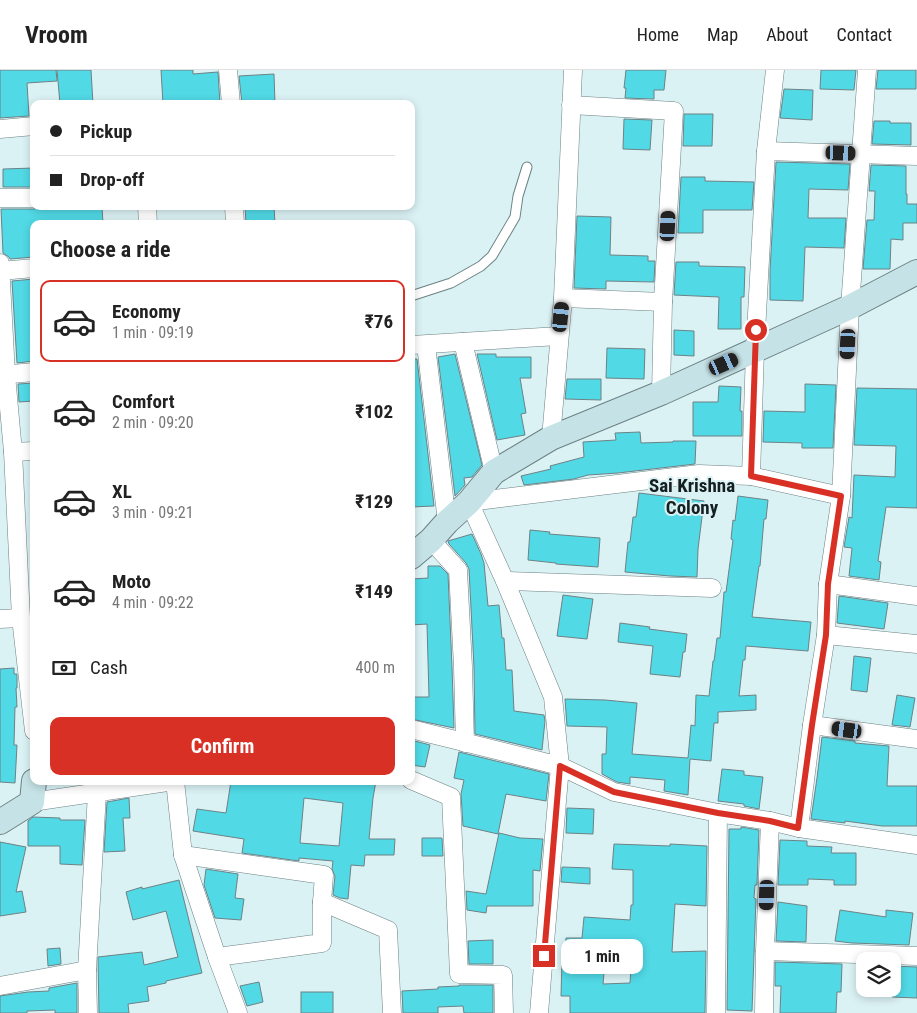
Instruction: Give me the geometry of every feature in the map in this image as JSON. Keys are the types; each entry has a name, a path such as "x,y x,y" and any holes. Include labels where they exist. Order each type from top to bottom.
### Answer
{"street":[{"path":"228,70 231,100"},
{"path":"551,438 563,298 573,70"},
{"path":"751,476 766,151 774,70"},
{"path":"798,828 826,635 828,584 841,496 850,307 867,70"},
{"path":"572,105 674,110 663,302 661,392"},
{"path":"0,129 30,126"},
{"path":"766,151 917,156"},
{"path":"0,198 30,198"},
{"path":"0,264 3,375 13,452 21,618 30,696"},
{"path":"0,271 30,268"},
{"path":"415,553 469,502 494,472 551,438 756,350 850,307 917,272"},
{"path":"563,298 663,302"},
{"path":"447,522 419,345 559,336"},
{"path":"463,342 494,472"},
{"path":"3,375 30,372"},
{"path":"13,452 30,450"},
{"path":"469,502 699,474 751,476 841,496"},
{"path":"469,502 505,581 553,697 560,766 539,1013"},
{"path":"430,540 458,570 465,743"},
{"path":"505,581 712,588"},
{"path":"828,584 917,596"},
{"path":"0,619 21,618"},
{"path":"826,635 917,644"},
{"path":"812,725 917,739"},
{"path":"415,730 560,766 614,792 798,828 917,845"},
{"path":"415,782 451,797 459,974 503,975 504,1013"},
{"path":"0,822 33,792 97,793 148,785"},
{"path":"175,785 184,855 217,958 238,1013"},
{"path":"88,1013 88,970 97,793"},
{"path":"716,1013 718,813"},
{"path":"764,1013 770,821"},
{"path":"184,855 324,875 322,943 217,958"},
{"path":"322,902 388,930 392,1013"},
{"path":"765,951 917,956"},
{"path":"0,986 88,970"}],"lane":[{"path":"415,295 451,283 482,266 492,256 515,217 518,196 527,167"}],"building":[{"path":"0,70 56,70 57,81 27,83 29,116 0,118"},
{"path":"57,70 91,70 93,100 60,100"},
{"path":"161,70 193,70 193,74 218,72 220,100 163,100"},
{"path":"626,70 666,70 664,90 654,90 654,99 625,98"},
{"path":"821,70 856,70 854,90 820,89"},
{"path":"878,70 916,70 916,89 876,89"},
{"path":"274,74 275,100 242,100 239,76"},
{"path":"784,89 813,90 812,120 780,118"},
{"path":"684,114 713,114 712,146 683,146"},
{"path":"624,119 652,120 650,150 623,149"},
{"path":"874,121 911,123 911,145 872,144"},
{"path":"776,162 850,164 848,190 809,189 808,218 846,218 844,248 805,247 803,301 770,300"},
{"path":"871,165 906,166 907,204 917,204 917,223 903,223 903,240 891,239 890,269 863,269 867,220 874,220 875,191 869,191"},
{"path":"30,168 30,187 3,187 3,169"},
{"path":"681,177 705,177 705,181 754,182 752,210 703,210 703,233 678,233"},
{"path":"1,209 102,210 103,220 30,220 30,257 10,259 3,253"},
{"path":"245,210 274,210 275,220 246,220"},
{"path":"577,216 611,217 610,255 648,256 648,261 655,261 654,282 606,281 606,289 574,288"},
{"path":"676,262 699,262 699,266 745,267 744,297 741,297 741,329 718,329 719,297 674,295"},
{"path":"30,279 30,361 17,363 12,281"},
{"path":"674,330 694,331 694,356 674,355"},
{"path":"607,348 645,349 644,379 606,378"},
{"path":"455,354 482,465 472,477 464,478 465,485 455,496 438,357"},
{"path":"477,354 496,354 496,357 531,357 531,378 520,378 526,413 521,414 525,435 497,440"},
{"path":"415,359 417,359 434,506 415,507"},
{"path":"567,379 601,379 601,400 565,399"},
{"path":"30,383 30,401 19,402 18,384"},
{"path":"805,384 836,385 833,448 802,448 802,443 763,442 764,411 805,412"},
{"path":"719,386 741,387 742,436 693,436 693,402 718,402"},
{"path":"857,388 917,389 917,508 886,507 878,561 881,562 879,580 849,576 852,548 844,547 849,517 852,518 854,475 895,477 896,446 854,445"},
{"path":"640,432 641,443 696,441 695,464 588,475 574,479 524,485 521,476 551,469 550,466 584,457 583,442 616,440 615,433"},
{"path":"639,493 704,501 698,549 697,577 625,572 628,542 630,542 633,517 636,517"},
{"path":"738,496 768,500 752,617 811,622 808,651 746,646 739,696 756,695 756,710 718,712 718,723 714,723 711,761 690,759 688,795 664,791 665,780 630,777 630,784 617,782 602,774 602,754 606,754 607,727 567,726 565,699 637,703 632,754 688,758 691,725 695,726 696,695 709,696 717,638 720,638 724,592 726,592 733,540 731,539 733,520 735,521"},
{"path":"530,530 550,532 549,534 600,538 598,567 528,560"},
{"path":"472,534 484,563 488,606 499,605 506,670 512,670 514,711 544,715 542,750 475,734 469,569 448,541"},
{"path":"428,566 440,566 448,574 454,728 415,720 415,697 429,697 427,624 415,625 415,579 428,578"},
{"path":"563,595 593,599 587,639 557,636"},
{"path":"839,596 888,603 884,629 837,623"},
{"path":"620,623 687,634 680,677 650,674 653,646 618,642"},
{"path":"854,656 871,658 867,692 851,690"},
{"path":"14,668 14,674 17,674 14,745 17,745 15,783 0,782 0,669"},
{"path":"897,695 915,698 910,727 892,725"},
{"path":"822,737 855,741 855,743 889,746 887,786 917,786 917,826 882,826 811,819"},
{"path":"415,741 430,745 425,767 415,766"},
{"path":"459,752 549,774 546,801 506,794 498,834 463,826 461,794 464,780 454,778"},
{"path":"722,769 744,771 744,775 763,777 759,809 744,806 744,804 718,801"},
{"path":"230,785 375,785 369,839 395,839 394,855 365,855 364,866 351,865 348,899 340,898 333,895 335,876 332,869 333,861 299,858 299,861 242,853 244,839 193,831 197,809 226,813","holes":["304,798 343,803 339,846 300,843"]},
{"path":"129,798 130,818 123,818 125,851 104,852 107,802"},
{"path":"567,808 594,809 593,834 566,833"},
{"path":"33,817 85,820 82,865 60,864 60,846 28,846 28,821"},
{"path":"741,827 759,830 757,885 755,885 754,898 756,899 752,1011 727,1010 729,829 741,829"},
{"path":"499,833 520,838 543,839 540,871 533,870 533,906 487,906 486,913 467,910 466,891 486,894"},
{"path":"422,838 442,838 443,856 422,856"},
{"path":"780,840 807,841 807,846 832,847 831,853 856,853 856,885 834,885 834,880 808,879 808,885 778,885"},
{"path":"0,842 26,847 16,892 22,891 26,912 0,916"},
{"path":"614,844 707,846 706,906 675,904 672,952 706,951 705,1013 570,1013 570,996 561,996 562,958 565,958 566,938 582,938 584,917 630,920 631,905 633,905 633,870 612,869","holes":["606,951 632,953 630,983 603,984"]},
{"path":"562,867 590,868 590,884 561,882"},
{"path":"206,869 238,874 235,898 244,899 241,920 215,918 204,885"},
{"path":"179,880 202,973 147,987 149,1001 128,1004 129,1013 99,1013 98,957 142,952 144,965 178,957 166,911 133,920 126,892"},
{"path":"778,902 807,906 806,942 776,941"},
{"path":"840,910 886,917 886,910 913,913 909,945 835,941"},
{"path":"493,940 493,964 469,964 468,941"},
{"path":"60,948 61,964 48,966 47,949"},
{"path":"775,962 842,964 841,992 837,992 836,1013 780,1013 781,986 775,986"},
{"path":"901,966 917,967 917,998 892,997 901,997"},
{"path":"259,982 263,1002 247,1006 240,986"},
{"path":"77,983 77,1013 55,1013 55,1010 0,1013 0,996 49,991 49,988"},
{"path":"493,985 493,1013 464,1013 463,1006 438,1007 438,1013 403,1013 402,991 438,989 438,987"},
{"path":"301,992 333,992 333,1013 301,1013"}],"district":[{"name":"Sai Krishna Colony","path":"692,496"}],"route":[{"path":"544,956 560,766 614,792 798,828 826,635 828,584 841,496 751,476 756,330"}]}
